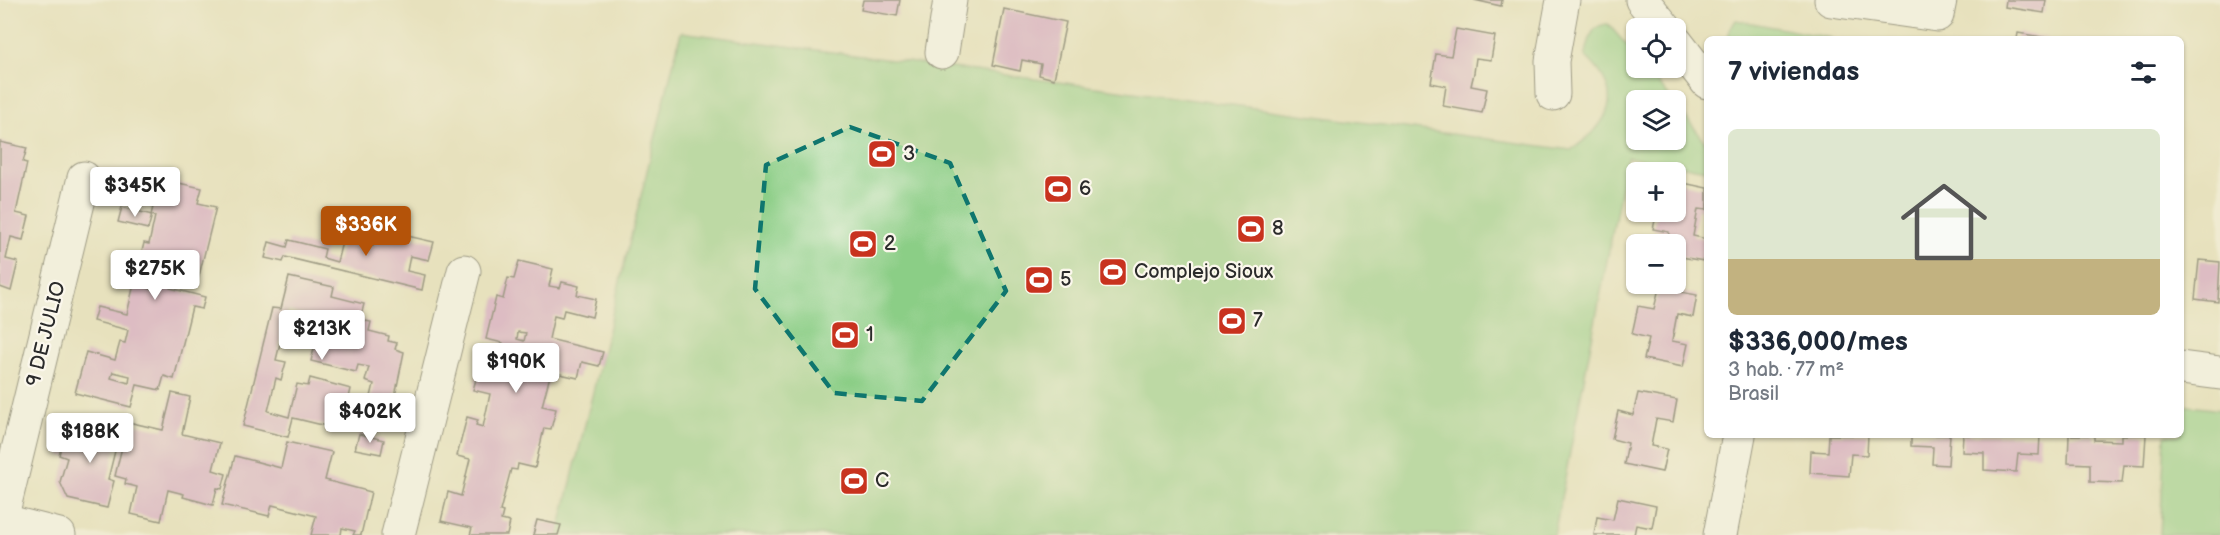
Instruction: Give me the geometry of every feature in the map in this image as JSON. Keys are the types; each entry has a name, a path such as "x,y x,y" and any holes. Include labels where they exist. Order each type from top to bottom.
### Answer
{"street":[{"path":"942,52 950,0"},
{"path":"1553,94 1552,60 1563,0"},
{"path":"1642,0 1657,18"},
{"path":"1832,0 1939,8"},
{"path":"1686,55 1704,78"},
{"name":"9 DE JULIO","path":"0,522 84,178"},
{"path":"398,535 464,271"},
{"path":"2184,368 2220,373"},
{"path":"1720,535 1738,438"},
{"path":"0,522 59,535"}],"highlighted area":[{"path":"850,127 950,163 1006,291 922,401 834,393 755,289 766,165"}],"green space":[{"path":"1736,20 1820,36 1729,36"},
{"name":"Complejo Sioux","path":"1608,24 1626,45 1626,78 1654,78 1664,90 1626,90 1626,150 1686,150 1686,118 1704,140 1704,170 1686,167 1686,162 1658,162 1627,157 1554,535 558,535 681,32 1571,150 1596,129 1608,107 1609,95 1606,82 1585,56 1589,40 1597,27"},
{"path":"2184,405 2220,410 2220,535 2160,535 2165,438 2184,438"}],"building":[{"path":"863,0 900,0 897,16 861,10"},
{"path":"1474,0 1502,0 1501,6"},
{"path":"2006,0 2046,0 2044,13 2005,7"},
{"path":"1004,9 1066,22 1054,79 1039,75 1041,64 1022,60 1020,71 993,65"},
{"path":"1456,29 1495,36 1491,60 1476,58 1471,86 1487,89 1482,113 1443,106 1446,86 1431,83 1436,54 1451,56"},
{"path":"2018,33 2035,36 2018,36"},
{"path":"0,142 27,148 23,162 27,163 16,213 29,216 23,240 11,237 6,259 18,262 11,291 0,287"},
{"path":"160,179 202,188 198,203 216,207 198,280 173,273 170,288 205,297 202,309 192,307 174,379 164,376 160,390 137,385 131,407 75,393 86,352 115,360 120,342 125,343 128,330 93,321 97,307 127,314 134,284 151,289 154,277 137,272 144,243 149,244 155,216 151,215","holes":["113,372 130,376 129,383 111,378"]},
{"path":"1686,184 1704,187 1704,210 1698,209 1693,236 1704,238 1704,261 1686,258 1686,234 1669,234 1669,232 1653,229 1655,222 1686,222"},
{"path":"122,207 152,215 148,229 118,222"},
{"path":"377,229 434,242 429,260 410,256 407,271 425,275 422,290 285,257 283,262 265,258 269,242 287,247 289,240 325,249 323,258 337,262 343,238 373,246"},
{"path":"2199,260 2220,262 2218,302 2195,299"},
{"path":"519,261 553,269 549,286 560,288 562,282 579,286 577,295 596,299 592,317 564,310 562,318 554,316 549,339 603,352 599,366 582,362 578,378 551,372 542,406 556,409 551,429 544,428 535,468 518,464 517,470 511,469 500,511 503,512 501,520 510,522 507,535 470,535 472,528 441,521 448,492 461,496 470,459 457,456 467,417 478,420 476,425 483,427 490,394 473,390 478,372 495,377 503,343 486,339 496,297 503,299 508,278 514,279","holes":["518,332 526,333 524,341 517,339"]},
{"path":"289,277 334,287 332,296 364,304 360,320 371,322 369,331 389,336 388,341 397,343 395,349 404,352 393,406 370,401 374,384 365,381 369,367 358,365 356,372 311,361 319,328 337,332 340,324 288,311 276,360 286,362 281,380 276,378 268,411 289,417 297,384 308,386 310,378 351,389 344,419 342,418 339,429 293,418 288,437 243,426 272,308 281,309"},
{"path":"1658,294 1697,295 1693,317 1677,314 1672,341 1688,344 1683,367 1644,359 1649,338 1632,334 1638,306 1654,309"},
{"path":"172,393 190,397 182,434 220,443 213,470 226,474 222,489 217,488 213,505 183,497 184,494 168,490 161,521 131,514 137,487 125,484 126,479 115,476 128,422 163,430"},
{"path":"1638,393 1677,400 1673,422 1656,419 1651,446 1667,449 1662,472 1624,464 1628,443 1612,439 1618,411 1633,415"},
{"path":"86,418 121,427 108,479 114,481 107,508 68,499 60,482 67,458 59,455 63,439 79,443"},
{"path":"359,434 384,440 381,454 355,449"},
{"path":"1829,438 1868,438 1867,455 1851,454 1849,476 1810,473 1811,451 1828,452"},
{"path":"1911,438 1950,438 1948,465 1932,464 1933,447 1911,446"},
{"path":"1963,438 2040,438 2039,455 2018,454 2016,472 1984,470 1984,453 1962,452"},
{"path":"2069,438 2122,441 2122,438 2146,438 2144,466 2124,465 2122,483 2090,482 2090,464 2068,463"},
{"path":"287,442 332,452 325,480 371,492 361,535 353,535 355,531 342,528 341,535 311,535 316,516 272,505 269,516 222,505 235,456 281,468"},
{"path":"1618,498 1656,506 1652,528 1636,525 1634,535 1594,535 1597,517 1613,520"},
{"path":"537,520 561,525 558,535 533,535"}],"place":[{"name":"3","path":"882,154"},
{"name":"6","path":"1058,189"},
{"name":"8","path":"1251,229"},
{"name":"2","path":"863,244"},
{"name":"Complejo Sioux","path":"1113,272"},
{"name":"5","path":"1039,280"},
{"name":"7","path":"1232,321"},
{"name":"1","path":"845,335"},
{"name":"C","path":"854,481"}]}
